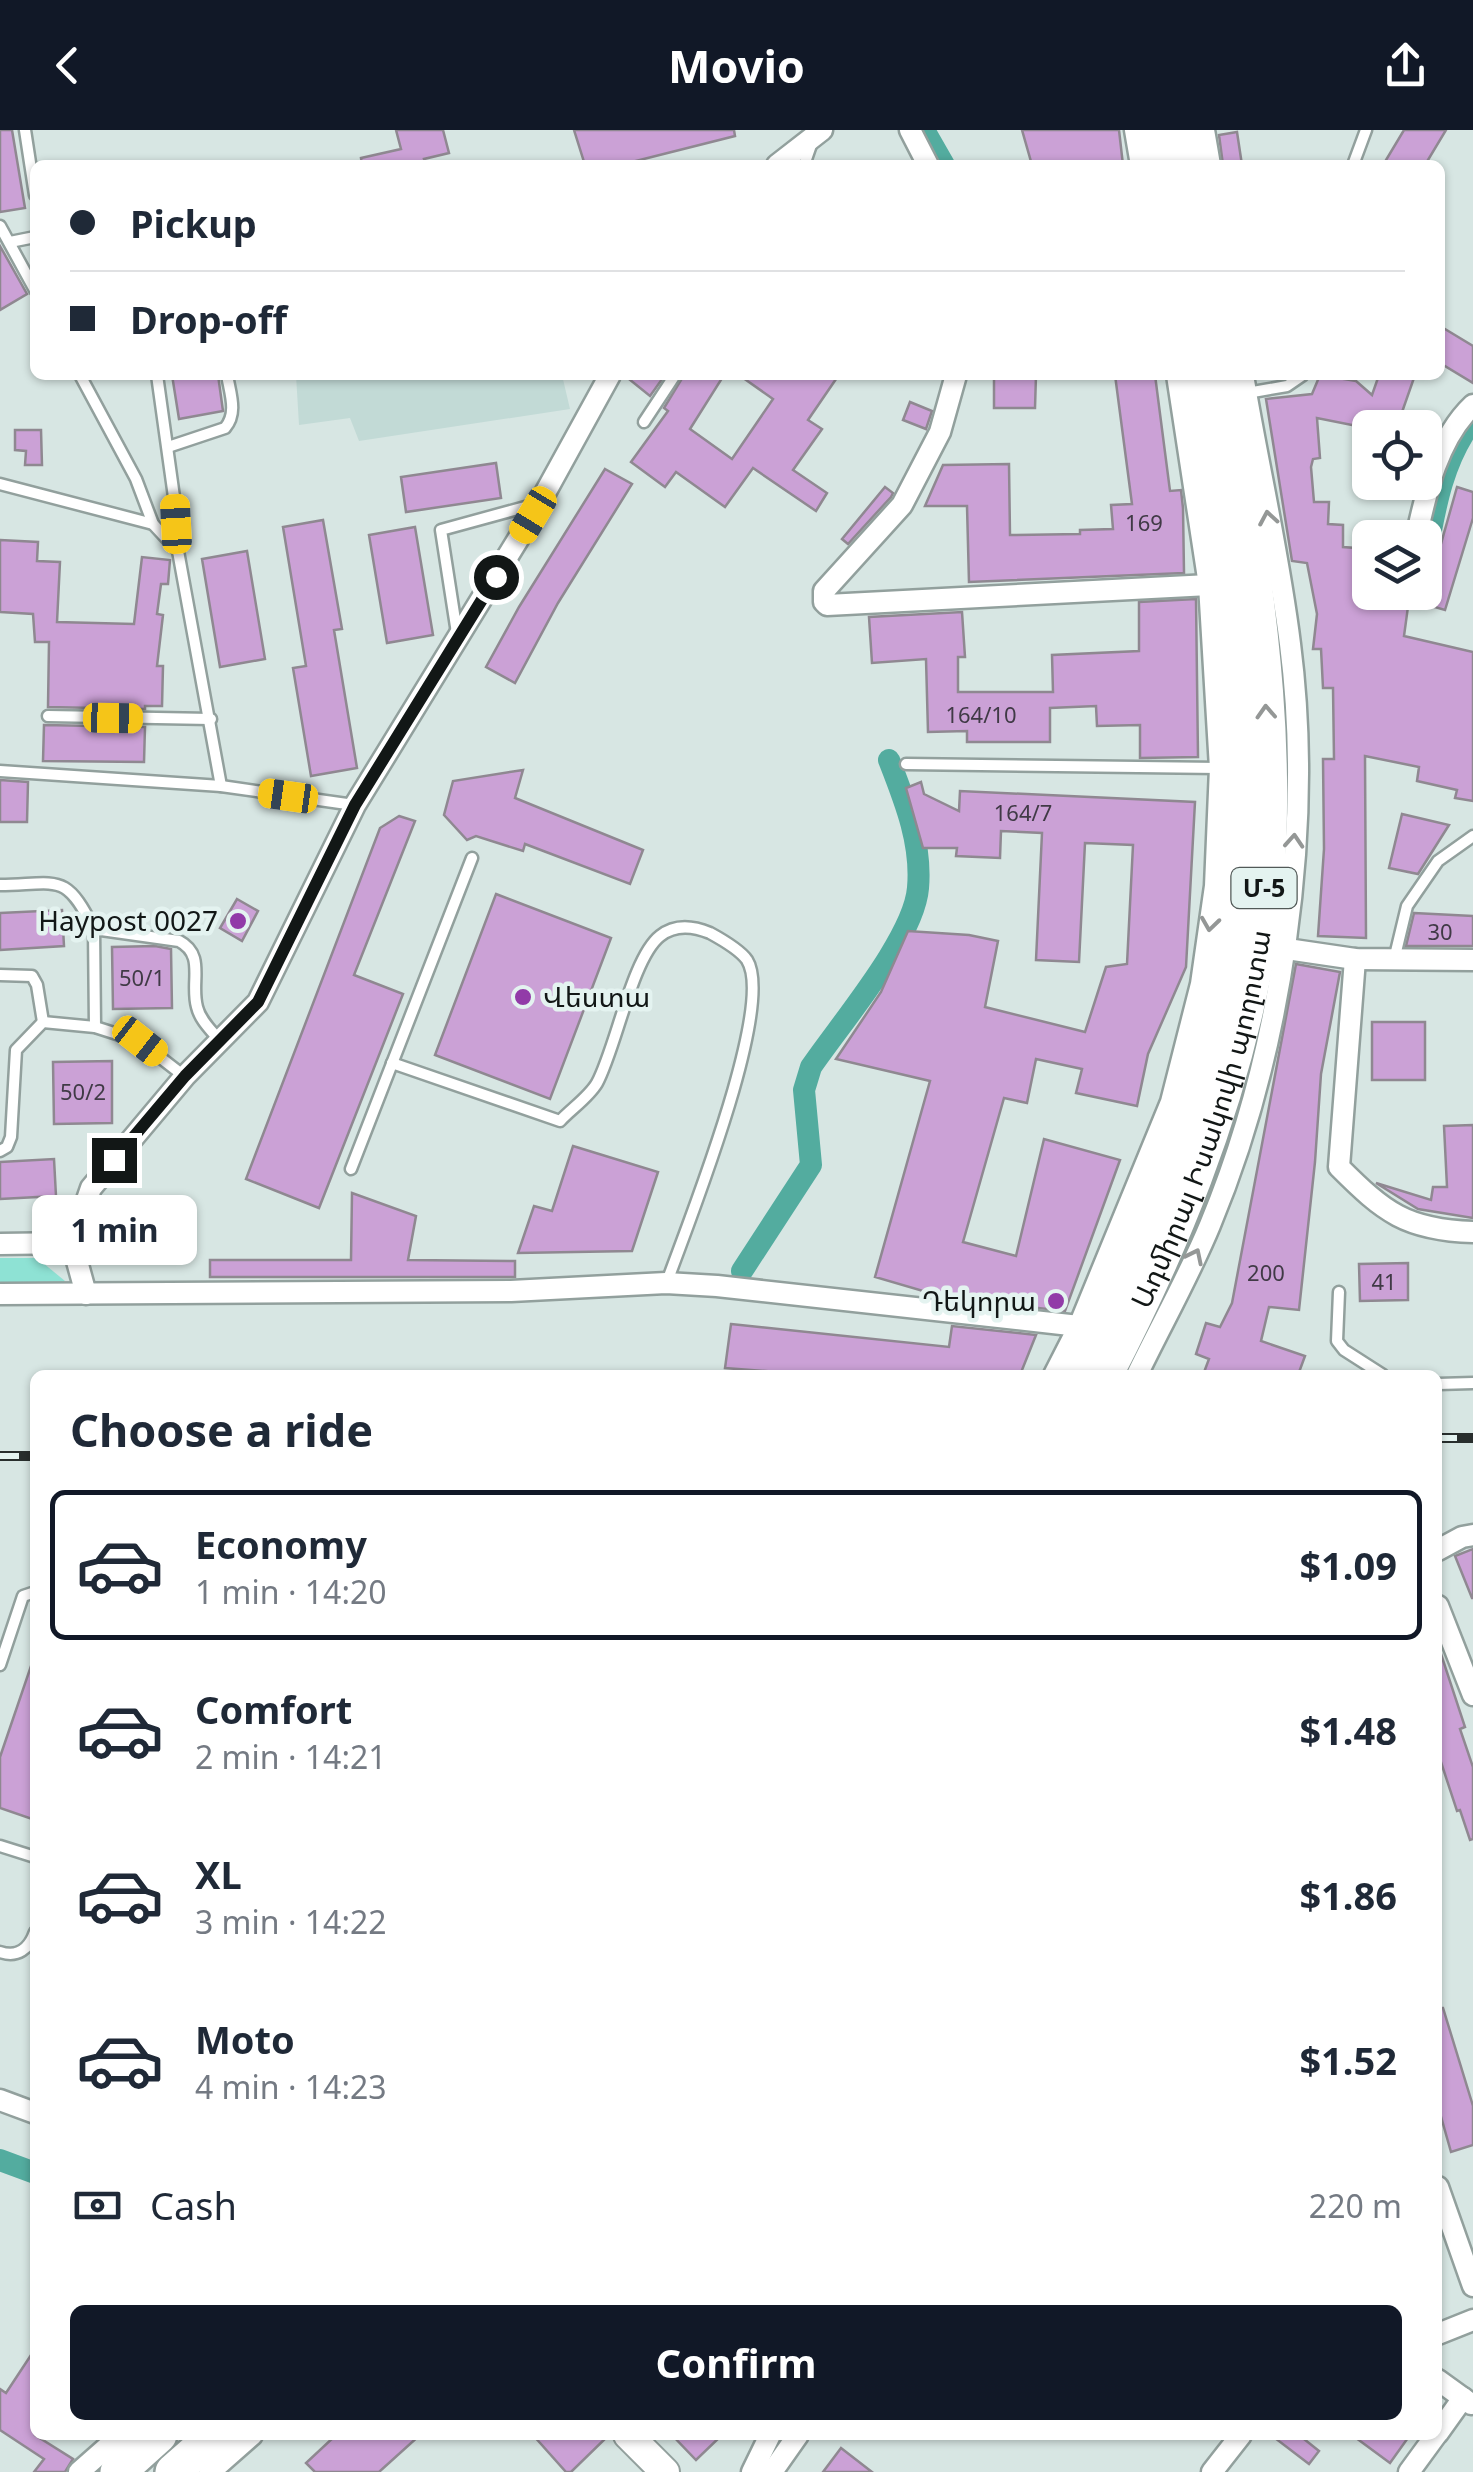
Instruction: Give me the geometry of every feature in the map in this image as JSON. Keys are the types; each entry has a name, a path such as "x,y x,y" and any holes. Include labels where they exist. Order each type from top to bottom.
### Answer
{"highway":[{"path":"1155,130 1160,160"},
{"path":"1182,130 1187,160"},
{"name":"Ադմիրալ Իսակովի պողոտա","path":"1064,1370 1138,1246 1178,1146 1206,1058 1228,958 1242,774 1238,656 1198,380"},
{"name":"Ադմիրալ Իսակովի պողոտա","path":"1109,1370 1152,1284 1205,1155 1233,1064 1255,968 1265,876 1277,647 1255,578 1237,381"},
{"path":"118,2472 153,2440"},
{"path":"173,2472 209,2440"}],"street":[{"path":"910,130 925,160"},
{"path":"1135,130 1140,160"},
{"path":"1204,130 1209,160"},
{"path":"783,160 818,133"},
{"path":"86,1294 72,1243 91,1188 185,1076 258,1002 355,805 540,503 607,380"},
{"path":"955,380 940,432 902,505 824,591 824,602 833,606 1210,584"},
{"path":"1064,1370 1171,1102 1201,984 1215,886 1220,768 1210,584 1178,380"},
{"path":"1420,520 1428,486 1458,419 1473,405"},
{"path":"1139,1370 1210,1226 1236,1154 1287,949 1298,782 1277,647"},
{"path":"1287,949 1355,959 1473,960"},
{"path":"1355,959 1339,1168 1378,1206 1403,1218 1449,1231 1473,1232"},
{"path":"0,1244 72,1243"},
{"path":"0,1294 511,1291 666,1284 717,1286 1079,1326"},
{"path":"1442,1548 1473,1535"},
{"path":"1442,1616 1473,1695"},
{"path":"0,2100 30,2110"},
{"path":"1442,2198 1473,2286"},
{"path":"1442,2332 1473,2320"},
{"path":"1442,2383 1468,2401 1442,2429"},
{"path":"78,2472 114,2440"},
{"path":"210,2472 246,2440"},
{"path":"633,2440 665,2472"},
{"path":"752,2472 768,2440"},
{"path":"772,2472 794,2440"},
{"path":"1212,2472 1237,2440"},
{"path":"1409,2472 1433,2440"}],"lane":[{"path":"25,130 30,163"},
{"path":"1355,160 1366,130"},
{"path":"806,160 818,133"},
{"path":"0,226 30,280"},
{"path":"10,242 30,238"},
{"path":"83,380 136,479 153,524 178,550"},
{"path":"158,380 178,550 220,786"},
{"path":"168,447 226,428 234,412 228,380"},
{"path":"644,422 672,380"},
{"path":"1237,381 1288,386 1297,380"},
{"path":"0,484 153,524"},
{"path":"458,639 440,530 540,503"},
{"path":"48,716 211,720"},
{"path":"906,764 1220,768"},
{"path":"0,770 220,786 355,805"},
{"path":"1394,961 1406,906 1438,861 1473,836"},
{"path":"351,1169 472,858"},
{"path":"0,885 54,884 68,887 78,897 94,930 95,1028"},
{"path":"392,1063 560,1120 596,1085 636,978 659,936 682,926 708,932 732,947 746,960 752,977 748,1025 712,1158 666,1284"},
{"path":"94,930 189,946 196,957 195,1002 200,1016 220,1041"},
{"path":"0,974 32,976 43,1022"},
{"path":"43,1022 95,1028 140,1041 185,1076"},
{"path":"0,1151 7,1147 11,1137 16,1050 43,1022"},
{"path":"1339,1292 1338,1342 1375,1370"},
{"path":"1442,1384 1473,1383"},
{"path":"0,1665 23,1596 30,1594"},
{"path":"0,1846 30,1855"},
{"path":"0,1952 21,1952 30,1944"}],"shaded area":[{"path":"296,380 563,380 570,409 359,441 350,418 299,425"}],"green space":[{"path":"0,1258 37,1258 65,1281 56,1287 0,1288"}],"building":[{"path":"0,130 12,130 25,208 0,212"},
{"path":"396,130 443,130 449,153 424,160 361,160 401,149"},
{"path":"574,130 734,130 735,136 640,160 583,160"},
{"path":"1022,130 1119,130 1122,160 1031,160"},
{"path":"1404,130 1446,130 1428,160 1386,160"},
{"path":"1237,132 1241,160 1222,160 1219,135"},
{"path":"0,246 27,294 0,310"},
{"path":"1445,329 1473,346 1473,383 1445,366"},
{"path":"173,380 219,380 223,411 179,419"},
{"path":"630,380 661,380 650,396"},
{"path":"681,380 721,380 690,429 732,459 773,399 746,380 835,380 808,420 822,429 793,470 827,493 816,511 753,468 725,507 676,472 665,487 631,462 668,411 664,408"},
{"path":"994,380 1036,380 1035,408 994,408"},
{"path":"1116,380 1156,380 1170,491 1181,490 1184,573 969,582 967,506 925,506 943,465 1009,464 1010,535 1080,534 1080,530 1113,529 1111,505 1132,504"},
{"path":"1318,380 1356,381 1372,395 1377,380 1413,380 1403,410 1352,410 1352,425 1317,418 1320,458 1313,459 1311,467 1314,502 1329,502 1328,524 1343,525 1343,547 1352,548 1352,610 1408,610 1404,636 1473,652 1473,801 1455,798 1457,790 1417,781 1419,767 1365,756 1366,938 1318,936 1324,849 1323,759 1334,759 1333,688 1323,688 1321,649 1313,649 1317,614 1307,563 1292,561 1266,399 1312,394"},
{"path":"910,402 932,411 926,429 903,420"},
{"path":"15,430 41,430 42,465 25,465 26,451 15,450"},
{"path":"496,463 501,498 406,512 401,477"},
{"path":"605,469 632,484 558,603 515,683 486,667"},
{"path":"885,487 893,493 891,497 848,544 842,539"},
{"path":"1457,487 1473,492 1473,518 1445,610 1442,609 1442,540"},
{"path":"323,520 342,629 334,630 357,768 311,776 293,668 306,666 283,527"},
{"path":"415,527 433,635 387,643 369,535"},
{"path":"0,540 38,542 37,561 60,562 57,622 134,624 142,557 170,560 168,584 161,584 157,614 163,615 157,666 163,666 162,706 48,707 49,642 35,642 33,614 0,612"},
{"path":"247,551 265,659 220,667 202,559"},
{"path":"1196,599 1198,757 1140,758 1140,725 1097,726 1096,706 1050,708 1050,742 967,742 967,731 928,732 926,659 872,663 869,617 962,612 965,657 958,657 958,692 1053,692 1052,655 1139,651 1139,602"},
{"path":"44,725 145,727 144,762 43,761"},
{"path":"523,770 515,798 643,850 630,884 525,844 523,851 476,836 467,840 444,815 453,781"},
{"path":"0,780 28,782 27,822 0,822"},
{"path":"921,782 924,794 959,811 960,791 1195,802 1186,967 1148,1054 1137,1106 1076,1093 1082,1069 1036,1059 1027,1103 1004,1098 963,1242 1016,1256 1044,1139 1120,1160 1065,1311 947,1298 875,1277 930,1081 836,1059 881,992 908,931 998,941 985,1007 1085,1032 1106,967 1127,964 1133,845 1085,843 1079,962 1036,960 1042,833 1001,831 1000,858 956,856 957,848 923,848 906,788"},
{"path":"1402,814 1449,825 1418,874 1389,868"},
{"path":"399,816 415,821 354,975 403,994 319,1208 246,1179 380,828"},
{"name":"Վեստա","path":"496,894 611,938 550,1099 435,1055"},
{"path":"237,899 258,911 242,941 220,928"},
{"path":"62,910 64,946 0,950 0,913"},
{"path":"1414,913 1473,916 1473,946 1406,946"},
{"path":"112,947 171,949 172,1008 113,1009"},
{"path":"1296,964 1340,972 1321,1074 1299,1310 1269,1307 1261,1341 1305,1356 1300,1370 1205,1370 1209,1359 1196,1354 1206,1323 1220,1327 1232,1303"},
{"path":"1372,1022 1425,1022 1425,1080 1372,1080"},
{"path":"112,1061 112,1123 54,1124 53,1062"},
{"path":"1473,1125 1473,1218 1418,1209 1376,1183 1431,1200 1433,1187 1447,1187 1444,1126"},
{"path":"573,1146 658,1172 632,1251 518,1253 534,1206 552,1211"},
{"path":"54,1159 56,1196 0,1199 0,1162"},
{"path":"352,1193 416,1216 408,1260 515,1261 515,1277 210,1277 210,1260 351,1260"},
{"path":"1408,1263 1408,1300 1360,1301 1359,1264"},
{"path":"731,1324 949,1347 952,1326 1036,1335 1022,1370 725,1368"},
{"path":"1473,1549 1473,1598 1472,1598 1455,1556"},
{"path":"1442,1657 1465,1727 1460,1729 1473,1767 1473,1839 1470,1840 1460,1810 1457,1811 1442,1765"},
{"path":"30,1669 30,1818 0,1808 0,1757"},
{"path":"1442,2008 1473,2106 1473,2145 1451,2152 1442,2120"},
{"path":"30,2357 30,2440 43,2440 73,2459 65,2472 34,2472 44,2459 0,2430 0,2389 6,2393"},
{"path":"331,2440 414,2440 379,2472 315,2472 306,2463"},
{"path":"537,2440 604,2440 571,2472 566,2472"},
{"path":"677,2440 717,2440 696,2460"},
{"path":"1278,2440 1305,2440 1319,2451 1309,2464"},
{"path":"1359,2440 1406,2440 1390,2463"},
{"path":"841,2448 872,2472 823,2472"}],"waterway":[{"path":"924,130 941,160"},
{"path":"1433,520 1453,453 1473,420"},
{"path":"742,1271 811,1165 804,1090 811,1067 890,955 913,908 919,871 915,839 889,760"},
{"path":"0,2160 30,2171"}],"railway":[{"path":"1442,1438 1473,1438"},
{"path":"0,1456 30,1456"}],"place":[{"name":"Haypost 0027","path":"238,921"},
{"name":"Վեստա","path":"523,997"},
{"name":"Դեկորա","path":"1056,1301"}],"route":[{"path":"114,1160 185,1076 258,1002 355,805 496,577"}]}
